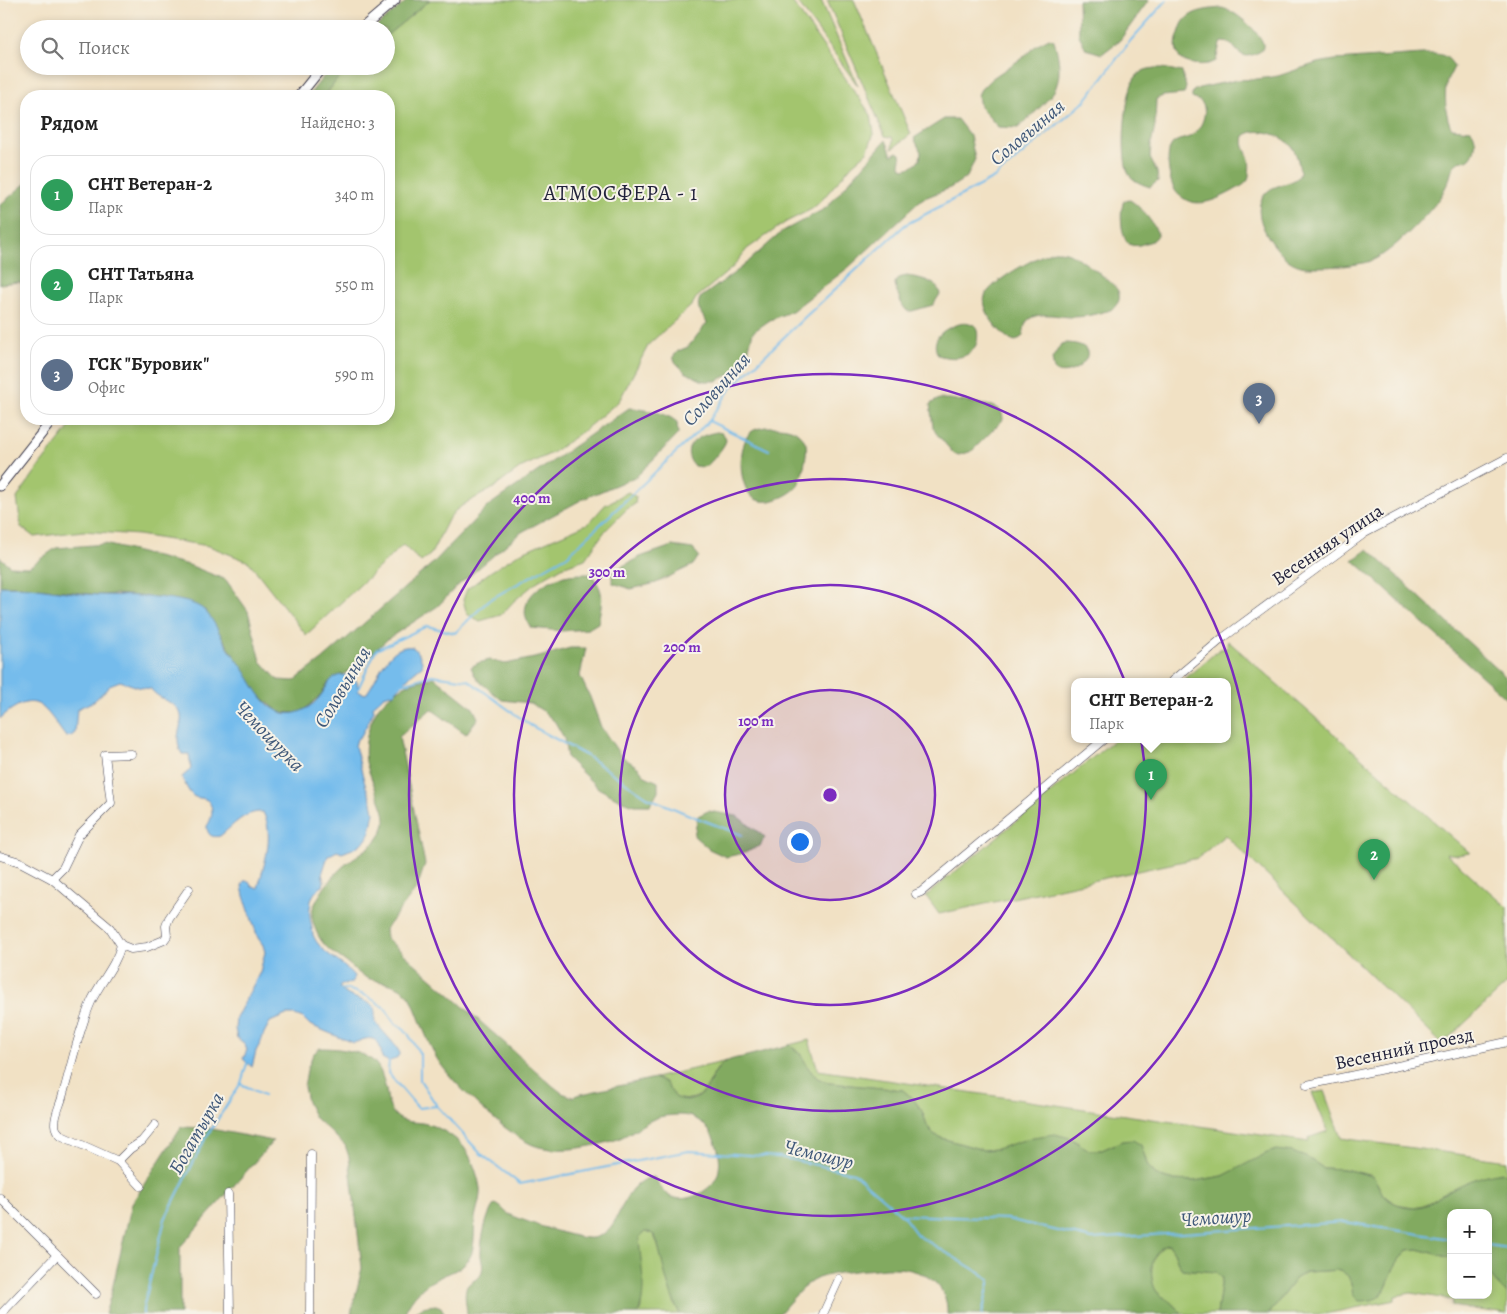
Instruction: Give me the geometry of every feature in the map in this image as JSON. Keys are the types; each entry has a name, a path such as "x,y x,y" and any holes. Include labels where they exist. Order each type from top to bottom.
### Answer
{"street":[{"path":"372,20 395,0"},
{"path":"304,90 316,75"},
{"path":"0,486 48,425"},
{"name":"Весенняя улица","path":"1176,678 1224,637 1365,533 1505,460"},
{"path":"916,894 921,892 1099,743"},
{"path":"52,879 63,868 78,835 111,803 105,755 130,754"},
{"path":"0,856 20,862 52,879 110,928 121,945 131,948 147,948 164,940 167,936 166,926 169,918 189,889"},
{"path":"121,945 117,958 91,1002 74,1050 54,1125 56,1131 62,1136 118,1161 141,1186"},
{"name":"Весенний проезд","path":"1308,1085 1507,1042"},
{"path":"118,1161 130,1148 142,1141 154,1125"},
{"path":"310,1314 311,1154"},
{"path":"228,1194 230,1314"},
{"path":"0,1198 96,1294"},
{"path":"0,1314 57,1255"},
{"path":"823,1314 839,1279"}],"green space":[{"path":"408,0 430,0 395,29 395,20 384,20"},
{"path":"430,0 791,0 871,115 874,133 867,152 852,165 821,201 812,209 786,222 747,249 732,268 696,298 692,305 649,344 619,401 583,431 552,453 522,467 492,489 455,511 449,518 431,554 421,562 403,545 306,635 249,562 209,546 138,535 83,531 34,537 21,527 17,498 71,425 395,425 395,90 329,90 342,75 395,75 395,29"},
{"path":"796,0 821,0 858,86"},
{"path":"827,0 854,0 911,134 892,149 892,137 885,136"},
{"path":"1078,0 1149,0 1120,40 1102,54 1086,49 1079,35"},
{"path":"1222,8 1236,14 1256,32 1262,42 1262,50 1245,56 1239,53 1230,43 1222,42 1216,61 1212,63 1188,63 1180,59 1176,42 1181,26 1187,17 1196,12"},
{"path":"1049,38 1054,40 1059,63 1058,81 1054,92 1018,128 998,127 980,107 978,95 981,89 991,79"},
{"path":"1422,54 1444,56 1454,67 1446,86 1445,98 1448,119 1452,128 1471,130 1474,136 1475,148 1470,158 1454,166 1442,194 1422,219 1393,247 1377,258 1353,265 1306,267 1288,260 1275,247 1260,219 1261,201 1270,189 1296,179 1300,172 1293,149 1287,142 1276,135 1255,132 1244,136 1243,141 1250,163 1249,178 1233,191 1215,200 1195,203 1177,194 1174,189 1168,163 1171,146 1175,142 1194,134 1204,117 1204,107 1202,103 1192,98 1193,91 1237,80 1278,76 1317,63 1335,60"},
{"path":"1163,68 1182,72 1186,87 1184,94 1163,96 1156,99 1155,126 1150,158 1157,172 1158,181 1150,187 1134,180 1127,168 1124,142 1126,111 1131,86 1135,78 1141,72 1148,69"},
{"path":"325,75 342,75 329,90 313,90"},
{"path":"944,119 957,119 970,136 975,159 967,177 950,188 922,199 849,267 792,311 770,320 753,332 747,356 735,372 716,381 703,381 685,372 676,363 673,357 678,351 688,347 707,323 698,305 700,298 741,268 783,231 826,208 886,140 892,155 897,152 900,154 900,163 903,169 909,168 920,160 921,152 914,138"},
{"path":"20,188 20,283 0,284 0,205"},
{"path":"1130,200 1154,226 1158,235 1153,240 1135,246 1126,241 1122,224 1122,205 1124,201"},
{"path":"1054,251 1069,253 1103,276 1118,291 1118,302 1110,310 1088,316 1037,316 1027,321 1023,336 1016,341 1010,339 990,319 985,307 985,296 996,283 1006,276 1027,263"},
{"path":"907,276 927,280 938,289 940,294 933,305 907,311 902,305 895,283 898,278"},
{"path":"964,323 975,325 977,331 977,342 971,352 955,358 938,355 936,342 941,333 946,329"},
{"path":"1061,344 1079,345 1086,349 1087,355 1084,362 1078,367 1062,373 1054,370 1052,359"},
{"path":"939,399 950,399 995,407 999,409 1003,420 972,451 960,455 954,454 933,427 930,404"},
{"path":"629,408 661,413 677,422 678,434 637,476 583,499 520,533 455,588 438,606 389,638 360,664 335,677 328,683 320,696 304,710 296,713 279,712 259,695 205,610 163,598 116,594 99,595 19,586 0,586 0,557 10,566 29,567 56,548 105,544 189,565 226,580 248,611 261,661 278,680 294,681 322,660 434,562 488,506"},
{"path":"766,427 796,431 804,440 806,448 802,473 796,488 780,498 761,501 753,498 747,491 743,482 741,460 742,450 749,434 759,428"},
{"path":"717,432 722,433 726,439 721,450 706,466 694,466 688,453 690,447 698,439"},
{"path":"628,492 636,497 635,504 627,509 605,531 585,559 562,567 538,581 514,601 501,615 480,621 467,614 463,600 467,589 520,553 589,523 605,505"},
{"path":"672,546 693,549 699,556 693,565 656,583 631,589 613,583 611,572 640,557"},
{"path":"1368,549 1507,678 1507,699 1353,560"},
{"path":"591,574 599,586 602,597 598,623 588,629 562,631 531,628 526,619 525,610 527,602 538,588 564,576"},
{"path":"1228,641 1470,853 1457,855 1446,853 1507,907 1507,984 1442,1044 1225,835 1198,858 939,914 926,896 1110,743 1231,743 1231,678 1186,678 1220,649 1227,648"},
{"path":"570,648 586,648 580,676 601,727 621,756 639,768 645,776 658,782 658,791 650,805 635,805 622,801 598,788 567,758 564,738 555,722 530,703 502,700 480,682 471,667 490,660 505,664"},
{"path":"434,677 473,708 478,718 466,734 431,709 399,737 425,864 417,888 385,929 386,938 562,1093 573,1097 655,1078 665,1082 676,1098 687,1100 702,1094 718,1068 724,1063 789,1045 800,1053 809,1069 817,1078 829,1083 903,1090 922,1111 932,1133 941,1138 983,1150 997,1149 1033,1137 1055,1134 1070,1138 1089,1150 1102,1150 1122,1141 1133,1140 1141,1145 1148,1166 1157,1176 1170,1180 1195,1181 1223,1176 1267,1153 1277,1150 1292,1152 1308,1158 1323,1168 1344,1169 1373,1176 1389,1200 1400,1205 1412,1207 1428,1204 1466,1182 1493,1174 1507,1173 1507,1294 1492,1278 1492,1209 1447,1209 1447,1257 1418,1249 1407,1250 1393,1270 1382,1294 1377,1298 1369,1300 1359,1301 1353,1295 1348,1276 1340,1270 1307,1272 1295,1279 1269,1314 1217,1314 1222,1278 1216,1272 1182,1269 1169,1245 1163,1247 1154,1258 1152,1281 1158,1293 1182,1314 947,1314 943,1294 931,1279 914,1271 890,1268 840,1273 818,1278 802,1289 779,1314 680,1314 669,1288 657,1241 654,1235 645,1232 639,1237 643,1295 638,1314 467,1314 466,1290 469,1284 481,1274 483,1266 481,1246 483,1233 489,1213 495,1204 507,1213 536,1225 575,1236 592,1238 603,1234 611,1227 633,1188 642,1181 654,1177 668,1195 681,1199 689,1198 704,1191 715,1180 718,1174 719,1157 715,1141 705,1126 692,1117 682,1115 659,1117 618,1139 602,1144 559,1149 533,1145 494,1119 453,1080 432,1050 411,998 406,993 391,984 361,975 329,950 322,941 313,922 313,907 331,879 352,859 378,839 385,823 383,809 369,772 365,755 366,741 372,720 380,705 386,699 412,683"},
{"path":"708,811 737,816 765,837 760,846 744,853 726,857 709,849 694,836 698,816"},
{"path":"809,1040 818,1070 1309,1142 1308,1138 1328,1131 1312,1093 1324,1091 1341,1138 1507,1161 1507,1173 1501,1172 1446,1192 1428,1204 1414,1207 1396,1204 1384,1196 1373,1176 1344,1169 1323,1168 1308,1158 1240,1168 1223,1176 1195,1181 1170,1180 1157,1176 1148,1166 1145,1156 1122,1141 1102,1150 1089,1150 1070,1138 1015,1144 997,1149 983,1150 941,1138 932,1133 922,1111 903,1090 829,1083 817,1078 809,1069 800,1053 789,1045"},
{"path":"320,1048 354,1052 372,1060 381,1072 392,1112 402,1120 431,1125 453,1137 464,1147 477,1176 480,1195 475,1218 472,1254 458,1268 423,1287 414,1296 404,1314 351,1314 362,1268 349,1157 345,1145 315,1118 307,1102 304,1087 307,1070 313,1054"},
{"path":"727,1061 717,1069 701,1095 688,1099 678,1099 662,1081 655,1078"},
{"path":"181,1127 206,1128 273,1141 180,1247 180,1314 105,1314 132,1203"},
{"path":"645,1232 654,1235 675,1305 680,1314 638,1314 641,1308 639,1237"},
{"path":"1169,1245 1182,1269 1216,1272 1222,1278 1217,1314 1182,1314 1154,1288 1151,1274 1154,1258 1162,1247"},
{"path":"1418,1249 1447,1257 1447,1299 1411,1293 1395,1296 1395,1300 1325,1314 1269,1314 1295,1279 1307,1272 1340,1270 1348,1275 1353,1295 1386,1288 1396,1263 1407,1250"},
{"path":"1492,1278 1507,1294 1507,1314 1452,1306 1453,1300 1447,1299 1492,1299"},
{"path":"436,1305 441,1307 445,1314 414,1314 421,1308"}],"water":[{"name":"Чемошурка","path":"0,586 30,587 73,593 155,597 185,601 197,605 211,618 227,646 262,698 278,711 290,714 302,711 313,704 331,681 340,675 353,677 357,682 359,692 366,694 390,656 404,647 413,647 420,656 423,665 394,693 384,696 373,706 374,711 361,736 357,739 355,746 374,812 370,832 366,840 355,848 342,853 337,851 328,856 322,874 323,886 317,890 311,901 310,912 313,935 316,941 354,976 352,983 340,985 340,989 348,995 373,1006 375,1022 400,1053 396,1058 390,1061 382,1058 380,1047 373,1039 365,1039 353,1043 310,1025 303,1018 295,1015 286,1015 270,1022 256,1051 252,1067 243,1059 247,1050 244,1043 237,1038 235,1029 236,1018 260,972 265,952 258,938 242,886 244,881 249,881 252,887 258,888 268,840 268,831 263,812 256,812 245,816 220,836 215,837 209,834 207,826 211,817 212,809 210,803 207,800 192,795 182,777 191,769 189,754 182,754 178,745 180,712 174,705 156,695 151,689 120,681 112,684 94,701 77,709 75,733 66,737 48,713 36,703 31,702 19,705 0,719"}],"waterway":[{"name":"Соловьиная","path":"357,691 376,650 427,626 455,633 489,600 567,556 709,421 731,388 905,225 994,178 1084,102 1131,40 1167,0"},
{"path":"709,421 769,450"},
{"path":"399,685 432,675 468,680 530,725 587,756 647,797 742,835"},
{"path":"339,990 347,989 367,996 385,1008 395,1023 407,1032 420,1054 420,1080 437,1106"},
{"name":"Богатырка","path":"143,1314 165,1219 205,1139 241,1083 248,1060"},
{"name":"Чемошур","path":"389,1060 388,1073 418,1108 437,1106 480,1153 520,1184 689,1151 779,1157 854,1173 902,1215 1007,1219 1092,1239 1345,1222 1447,1238"},
{"path":"241,1084 264,1095"},
{"path":"903,1216 917,1235 990,1279 982,1314"},
{"name":"Чемошур","path":"1492,1246 1507,1248"}],"place":[{"name":"ГСК \"Буровик\"","path":"1259,424"},
{"name":"СНТ Ветеран-2","path":"1151,800"},
{"name":"СНТ Татьяна","path":"1374,880"}],"district":[{"name":"АТМОСФЕРА - 1","path":"621,193"}]}
